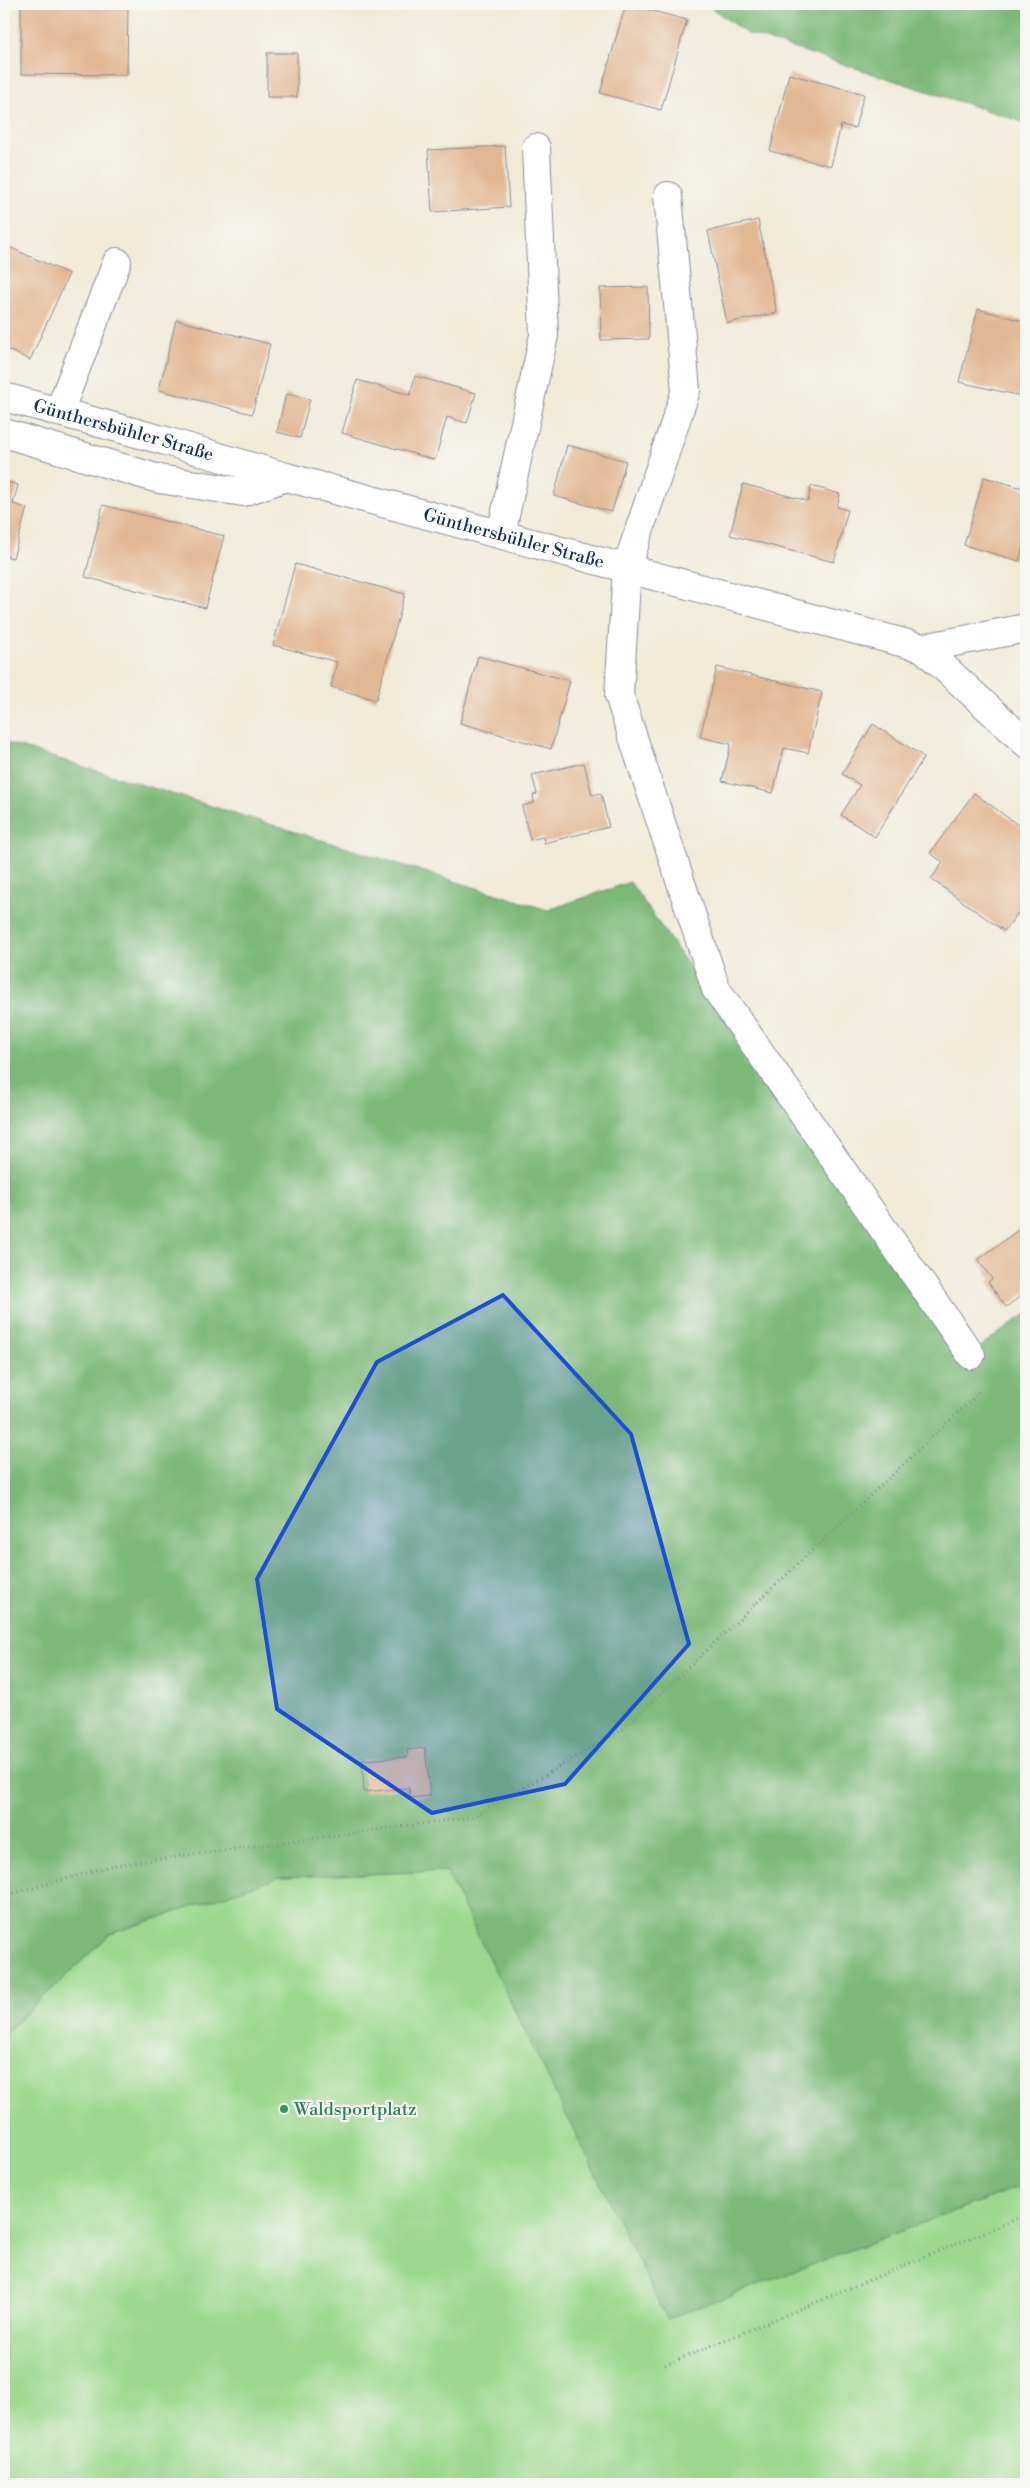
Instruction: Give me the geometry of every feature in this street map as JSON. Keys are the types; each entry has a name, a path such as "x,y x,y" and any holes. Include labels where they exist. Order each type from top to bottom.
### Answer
{"street":[{"path":"501,534 544,335 536,148"},
{"path":"668,196 686,390 627,567 618,695 716,989 971,1355"},
{"path":"59,412 117,262"},
{"name":"Günthersbühler Straße","path":"4,397 286,477 627,567 922,648 1026,628"},
{"path":"4,433 159,479 243,492 286,477"},
{"path":"922,648 1026,743"}],"path":[{"path":"4,1896 115,1865 474,1817 622,1730 978,1394 971,1355"},
{"path":"664,2364 1026,2215"}],"highlighted area":[{"path":"503,1295 631,1434 689,1644 565,1784 432,1813 277,1709 257,1579 377,1362"}],"green space":[{"path":"706,4 1026,4 1026,123 746,33"},
{"path":"4,742 548,910 630,882 964,1358 1026,1314 1026,2184 667,2319 446,1871 280,1877 110,1934 4,2034"},
{"name":"Waldsportplatz","path":"446,1871 667,2318 1026,2184 1026,2484 4,2484 4,2034 110,1934 280,1877"}],"building":[{"path":"21,4 128,4 127,75 21,74"},
{"path":"626,4 687,20 661,110 600,93"},
{"path":"267,53 297,53 297,97 267,97"},
{"path":"789,74 864,94 855,128 841,125 831,166 770,151"},
{"path":"505,146 509,207 432,212 428,150"},
{"path":"758,220 777,313 727,323 708,231"},
{"path":"7,246 69,274 30,360 4,348 4,253"},
{"path":"648,287 649,339 601,340 600,288"},
{"path":"978,309 1026,322 1026,373 1021,396 959,382"},
{"path":"176,320 270,344 252,414 159,390"},
{"path":"415,376 476,393 467,423 447,417 435,460 342,433 357,380 410,395"},
{"path":"286,394 310,399 300,438 277,432"},
{"path":"567,445 626,461 612,512 554,496"},
{"path":"984,477 1026,489 1026,537 1019,561 964,545"},
{"path":"4,481 18,485 13,504 27,508 13,558 4,556"},
{"path":"743,484 808,501 811,486 840,494 837,507 848,510 834,562 730,535"},
{"path":"103,505 224,536 205,608 85,577"},
{"path":"295,564 405,594 376,700 331,687 337,662 273,645"},
{"path":"478,656 570,681 551,749 460,723"},
{"path":"717,667 822,692 808,753 784,748 773,793 722,781 731,744 700,737"},
{"path":"873,724 924,757 875,837 841,815 860,785 842,774"},
{"path":"584,763 592,795 601,793 609,827 544,843 543,837 530,840 522,806 534,803 533,795 537,794 532,775"},
{"path":"974,793 1026,831 1026,917 1019,912 1004,931 931,879 943,862 930,853"},
{"path":"1026,1224 1026,1292 1006,1307 988,1282 992,1279 978,1260"},
{"path":"425,1748 430,1796 410,1798 409,1788 364,1792 362,1760 408,1757 407,1750"}],"place":[{"name":"Waldsportplatz","path":"284,2109"}]}
